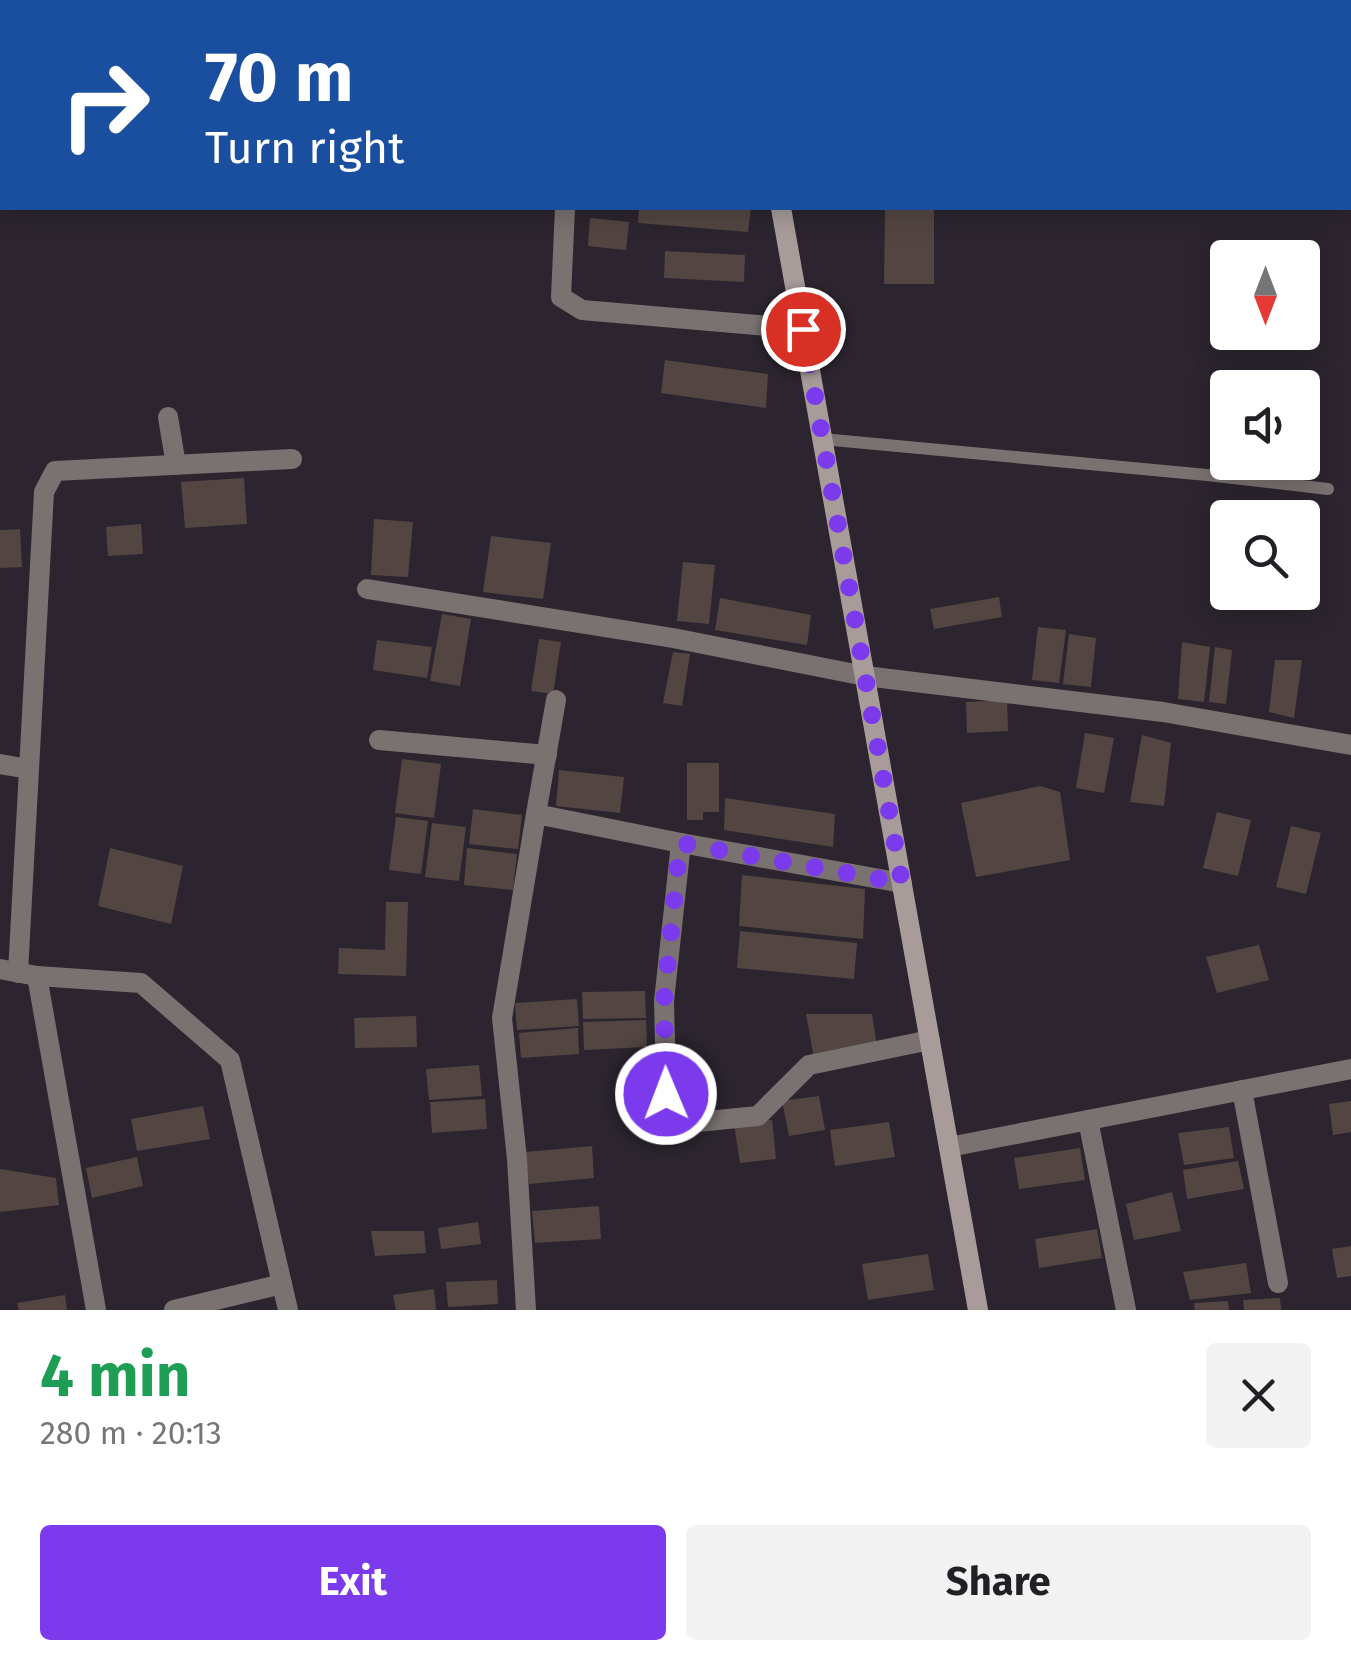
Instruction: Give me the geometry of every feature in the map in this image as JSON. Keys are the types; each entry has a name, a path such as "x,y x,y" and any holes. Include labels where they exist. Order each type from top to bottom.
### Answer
{"main road":[{"path":"781,210 978,1310"}],"street":[{"path":"564,210 561,298 582,310 803,329"},
{"path":"168,417 176,466"},
{"path":"96,1310 18,973 44,492 55,471 292,460"},
{"path":"367,589 673,638 865,676 1163,712 1351,745"},
{"path":"526,1310 517,1159 502,1018 556,700"},
{"path":"379,740 546,755"},
{"path":"0,764 29,768"},
{"path":"536,814 902,883"},
{"path":"680,843 664,1001 667,1125 758,1116 809,1064 930,1040"},
{"path":"18,973 141,983 230,1060 288,1310"},
{"path":"949,1148 1351,1069"},
{"path":"1242,1090 1278,1283"},
{"path":"1088,1120 1126,1310"},
{"path":"174,1310 282,1284"}],"lane":[{"path":"822,439 1328,489"}],"building":[{"path":"639,210 751,210 748,232 638,223"},
{"path":"885,210 934,210 934,284 884,284"},
{"path":"590,218 629,222 626,250 588,246"},
{"path":"665,251 745,255 744,282 664,278"},
{"path":"665,360 768,374 766,408 661,393"},
{"path":"244,478 247,524 185,528 181,482"},
{"path":"374,519 413,522 408,577 371,575"},
{"path":"141,524 143,554 108,556 106,527"},
{"path":"20,529 22,567 0,568 0,530"},
{"path":"491,536 551,543 543,599 483,592"},
{"path":"683,562 715,565 709,624 677,621"},
{"path":"999,597 1002,617 934,629 930,609"},
{"path":"720,598 811,615 807,645 715,630"},
{"path":"442,614 471,619 460,686 430,681"},
{"path":"1038,627 1066,630 1059,683 1032,680"},
{"path":"1069,634 1096,638 1091,687 1063,684"},
{"path":"539,639 561,642 553,694 531,691"},
{"path":"377,640 432,647 427,678 373,670"},
{"path":"1182,642 1210,647 1204,702 1178,699"},
{"path":"1215,647 1232,650 1226,704 1209,702"},
{"path":"673,652 690,654 682,706 663,703"},
{"path":"1275,660 1302,660 1294,718 1269,712"},
{"path":"1007,700 1008,731 967,733 966,702"},
{"path":"1085,733 1114,738 1104,793 1076,788"},
{"path":"1142,735 1171,743 1164,806 1130,802"},
{"path":"402,759 441,764 434,818 395,813"},
{"path":"687,763 719,763 719,812 703,812 703,820 687,820"},
{"path":"559,770 624,777 620,813 556,806"},
{"path":"1040,786 1060,792 1070,860 976,877 961,803"},
{"path":"725,798 835,814 833,847 724,830"},
{"path":"473,809 522,815 518,849 469,844"},
{"path":"1217,812 1251,820 1238,876 1203,868"},
{"path":"396,817 428,821 421,874 389,870"},
{"path":"432,823 466,827 459,881 425,877"},
{"path":"1291,826 1321,833 1306,894 1276,887"},
{"path":"110,848 183,866 171,924 98,906"},
{"path":"467,848 517,854 513,890 464,885"},
{"path":"742,875 865,889 863,939 739,926"},
{"path":"386,902 408,902 406,976 338,974 339,948 385,950"},
{"path":"740,931 857,943 854,979 737,968"},
{"path":"1259,945 1269,980 1217,993 1206,957"},
{"path":"645,991 646,1018 583,1019 582,992"},
{"path":"577,999 579,1026 517,1030 515,1003"},
{"path":"806,1014 872,1014 877,1046 814,1058"},
{"path":"416,1016 417,1047 355,1048 354,1018"},
{"path":"646,1020 647,1047 584,1050 583,1022"},
{"path":"578,1028 579,1054 521,1058 519,1033"},
{"path":"479,1065 482,1096 429,1100 426,1069"},
{"path":"819,1096 825,1130 789,1136 782,1101"},
{"path":"485,1099 487,1129 432,1133 430,1102"},
{"path":"1351,1101 1351,1132 1333,1135 1329,1104"},
{"path":"203,1106 210,1139 137,1151 131,1119"},
{"path":"772,1120 776,1159 740,1163 734,1124"},
{"path":"889,1122 895,1157 835,1166 830,1130"},
{"path":"1229,1127 1234,1158 1184,1165 1178,1133"},
{"path":"592,1146 594,1178 529,1184 525,1152"},
{"path":"1080,1148 1085,1180 1019,1189 1014,1158"},
{"path":"137,1157 143,1186 92,1198 86,1168"},
{"path":"1238,1161 1244,1189 1187,1199 1183,1170"},
{"path":"0,1169 56,1178 59,1205 0,1212"},
{"path":"1172,1192 1181,1231 1134,1240 1126,1204"},
{"path":"599,1206 601,1239 535,1243 532,1211"},
{"path":"478,1222 481,1244 441,1249 438,1228"},
{"path":"1097,1229 1102,1258 1039,1268 1035,1239"},
{"path":"371,1231 424,1231 426,1253 375,1256"},
{"path":"1351,1246 1351,1276 1337,1278 1332,1249"},
{"path":"928,1254 934,1290 868,1300 862,1264"},
{"path":"1246,1263 1251,1293 1190,1300 1183,1272"},
{"path":"497,1280 498,1304 448,1307 446,1282"},
{"path":"434,1289 436,1310 396,1310 393,1295"},
{"path":"65,1295 67,1310 19,1310 17,1303"},
{"path":"1280,1298 1281,1310 1244,1310 1243,1300"},
{"path":"1228,1301 1229,1310 1195,1310 1194,1303"}],"route":[{"path":"666,1094 664,1001 680,843 902,883 803,329"}]}
